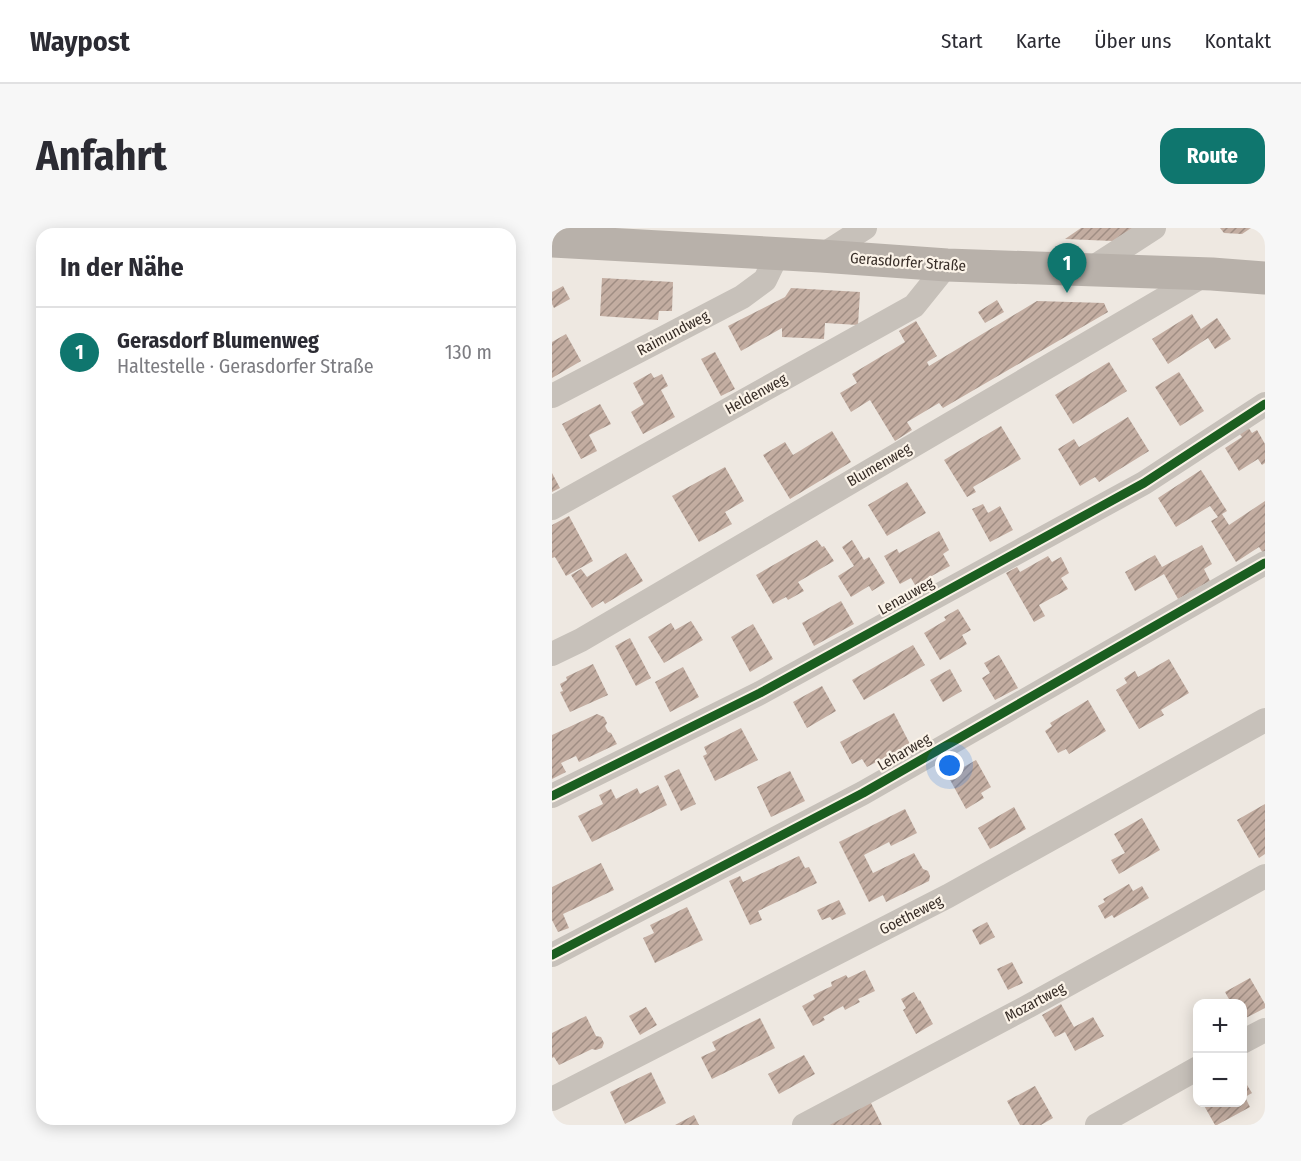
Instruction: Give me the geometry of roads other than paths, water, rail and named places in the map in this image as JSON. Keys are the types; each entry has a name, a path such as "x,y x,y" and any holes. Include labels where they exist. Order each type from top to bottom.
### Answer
{"main road":[{"name":"Gerasdorfer Straße","path":"552,242 947,265 1265,278"}],"street":[{"path":"820,256 865,228"},
{"path":"1089,270 1154,228"},
{"name":"Raimundweg","path":"552,396 742,297 765,280 778,254"},
{"name":"Heldenweg","path":"552,508 914,306 947,265"},
{"name":"Blumenweg","path":"552,654 581,640 1206,274"},
{"name":"Lenauweg","path":"552,796 760,693 1134,489 1265,404"},
{"name":"Leharweg","path":"552,955 863,793 1265,562"},
{"name":"Goetheweg","path":"552,1099 948,896 1265,720"},
{"name":"Mozartweg","path":"804,1125 1265,876"},
{"path":"1247,1039 1265,1030"},
{"path":"1097,1125 1193,1070"}],"place":[{"name":"Gerasdorf Blumenweg","path":"1067,293"}]}
